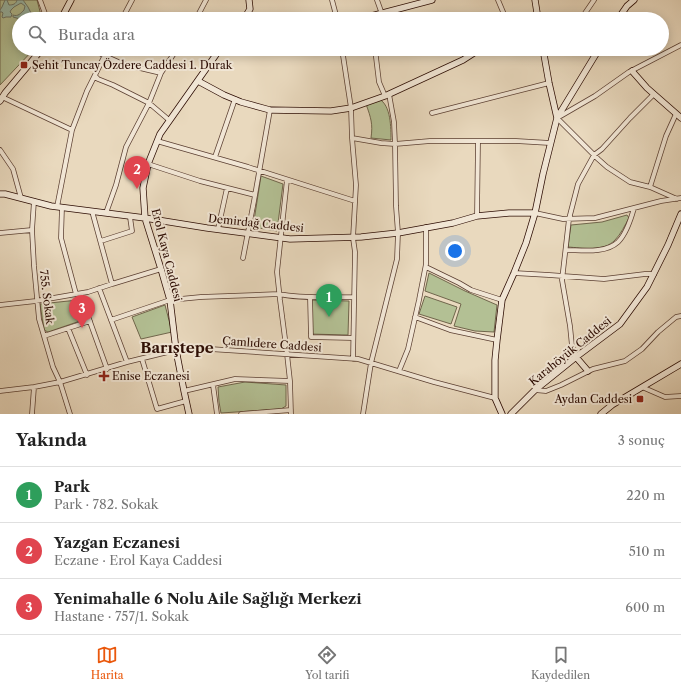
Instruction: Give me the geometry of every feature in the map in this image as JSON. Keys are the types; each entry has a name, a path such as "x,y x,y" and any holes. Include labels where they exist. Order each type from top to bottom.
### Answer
{"street":[{"path":"40,0 44,12"},
{"path":"65,12 71,0"},
{"path":"126,12 132,0"},
{"path":"200,12 206,0"},
{"path":"248,12 250,8 249,0"},
{"path":"332,0 335,12"},
{"path":"377,0 381,12"},
{"path":"389,12 432,0"},
{"path":"498,0 503,12"},
{"path":"535,0 537,12"},
{"path":"585,12 594,0"},
{"path":"622,12 626,6 634,0"},
{"path":"669,52 681,46"},
{"path":"36,56 1,99 72,130"},
{"path":"107,369 90,321 78,294 61,238 60,207 72,130 87,91 105,56 123,64 161,73"},
{"path":"106,213 116,185 126,147 149,103 161,73 172,56"},
{"name":"Erol Kaya Caddesi","path":"189,414 176,350 170,300 145,218 143,188 148,164 160,134 215,56"},
{"path":"343,56 351,108 356,185 353,238 355,252 353,359"},
{"path":"363,414 371,363 397,259 398,233 394,122 387,95 380,82 376,56"},
{"path":"198,81 235,100 270,110 331,111 351,108 387,95 469,56"},
{"path":"546,56 549,83 557,118 607,167 630,182 650,187 679,199"},
{"path":"502,414 495,398 495,360 502,300 526,243 535,213 557,118 595,56"},
{"path":"557,118 595,96 632,71 661,56"},
{"path":"632,71 647,88 680,116 666,136 650,187"},
{"path":"95,76 98,79 149,103 169,120"},
{"path":"432,113 549,83"},
{"path":"588,371 576,357 572,346 562,280 569,219 578,184 594,155 602,149 654,94"},
{"path":"215,157 235,100"},
{"path":"243,258 270,110"},
{"path":"352,138 395,144 430,141 516,140 550,143"},
{"path":"157,141 215,157 354,201"},
{"path":"477,216 478,141"},
{"path":"0,150 14,169 21,198"},
{"path":"148,164 200,181 255,195"},
{"path":"241,414 291,412 288,354 277,272 282,238 287,180"},
{"path":"218,230 227,188"},
{"name":"Demirdağ Caddesi","path":"0,194 6,194 60,207 290,239 353,238 398,233 453,223 477,216 509,213 535,213"},
{"path":"535,213 563,220 596,218 661,201 679,199"},
{"name":"755. Sokak","path":"34,201 32,230 36,301 39,319 53,367 60,382 70,414"},
{"path":"566,250 596,251 613,246 618,242 622,235 634,208"},
{"path":"92,211 112,284"},
{"name":"Karahöyük Caddesi","path":"511,414 535,390 620,324 654,274 681,214"},
{"path":"101,241 132,231 130,217"},
{"path":"399,371 408,349 426,267 426,227"},
{"path":"0,233 32,230"},
{"path":"426,267 472,290 502,300"},
{"path":"0,304 36,301 88,292 161,269"},
{"path":"514,273 549,274 604,279 654,274"},
{"path":"99,288 126,362"},
{"path":"111,320 170,300 201,297 279,294 310,297 354,297"},
{"path":"310,297 310,337 354,338"},
{"path":"535,390 546,391 592,369 625,361 642,349 658,332 676,317 681,316"},
{"path":"415,317 450,330 497,340"},
{"path":"44,336 90,321"},
{"path":"68,328 87,375"},
{"name":"Çamlıdere Caddesi","path":"0,391 60,382 126,362 176,350 210,349 358,359 434,382 495,398"},
{"path":"142,359 157,409 186,401"},
{"path":"601,414 612,405 681,364"},
{"path":"184,391 235,380 290,381"},
{"path":"212,385 217,414"},
{"path":"32,414 34,387"},
{"path":"642,387 665,398 681,396"}],"shaded area":[{"path":"0,0 37,0 40,12 12,12 12,56 27,56 0,85"},
{"path":"5,0 7,0 9,5 12,5 17,0 23,0 30,12 22,12 25,6 21,3 11,10 11,17 3,18 3,13 0,12"},
{"path":"379,99 386,106 390,117 391,140 371,138 371,121 366,104"},
{"path":"261,176 283,184 277,231 253,227"},
{"path":"627,215 629,218 623,229 617,238 610,244 599,248 568,247 571,225 602,222"},
{"path":"429,273 497,305 494,332 475,331 454,326 461,304 425,291"},
{"path":"425,296 457,307 451,324 419,314"},
{"path":"78,300 84,317 83,320 48,332 44,330 40,304"},
{"path":"310,300 349,301 348,335 309,334"},
{"path":"165,305 172,332 141,339 132,317"},
{"path":"245,382 286,385 286,406 281,409 221,413 218,387"}],"place":[{"name":"Şehit Tuncay Özdere Caddesi 1. Durak","path":"24,65"},
{"name":"Yazgan Eczanesi","path":"137,189"},
{"name":"Park","path":"329,317"},
{"name":"Yenimahalle 6 Nolu Aile Sağlığı Merkezi","path":"82,328"},
{"name":"Enise Eczanesi","path":"104,376"},
{"name":"Aydan Caddesi","path":"640,399"}],"district":[{"name":"Barıştepe","path":"177,348"}]}
